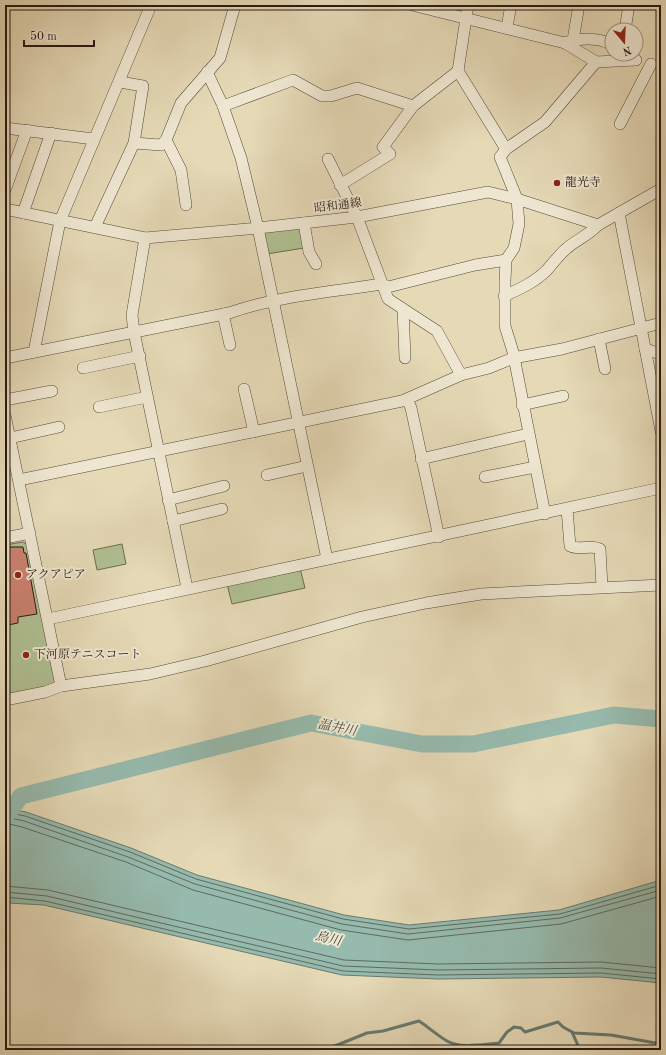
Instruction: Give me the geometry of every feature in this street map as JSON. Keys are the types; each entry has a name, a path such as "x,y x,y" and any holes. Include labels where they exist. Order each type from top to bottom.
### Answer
{"street":[{"path":"34,352 60,221 94,139 120,82 151,5"},
{"path":"134,143 161,145 166,140 181,103 220,58 235,5"},
{"path":"412,5 569,42 596,39 604,42"},
{"path":"468,5 458,71 506,149"},
{"path":"507,27 511,5"},
{"path":"569,42 579,5"},
{"path":"626,22 629,5"},
{"path":"569,42 596,62 604,62"},
{"path":"545,514 505,326 504,296 506,260 514,248 519,224 517,199 500,157 506,149 545,122 596,62"},
{"path":"620,124 656,65 644,62"},
{"path":"340,185 390,154 383,147 413,106 458,71"},
{"path":"207,72 223,106 241,158 258,228 272,302 327,559"},
{"path":"223,106 293,80 322,96 331,96 356,88 413,106"},
{"path":"95,226 134,143 143,86 120,82"},
{"path":"5,128 94,139"},
{"path":"5,190 27,130"},
{"path":"23,213 51,133"},
{"path":"166,140 181,170 186,205"},
{"path":"328,159 357,217 388,299 437,331 461,375"},
{"path":"504,296 525,287 546,271 565,250 585,234 591,232 598,225 661,189"},
{"name":"昭和通線","path":"5,209 60,221 95,226 145,238 357,217 488,192 517,199 598,225"},
{"path":"619,213 661,431"},
{"path":"304,223 309,252 316,264"},
{"path":"145,238 132,315 134,332 187,588"},
{"path":"5,358 223,314 272,302 382,284 388,287 475,265 506,260"},
{"path":"403,309 404,358"},
{"path":"223,314 230,345"},
{"path":"19,480 407,399 461,375 489,368 513,358 562,349 640,327 661,323"},
{"path":"599,339 605,369"},
{"path":"645,349 661,354"},
{"path":"83,368 140,356"},
{"path":"244,389 254,432"},
{"path":"5,400 52,391"},
{"path":"522,404 563,396"},
{"path":"99,407 147,397"},
{"path":"407,399 411,408 439,537"},
{"path":"5,415 61,686"},
{"path":"10,438 59,428"},
{"path":"421,459 528,434"},
{"path":"267,475 307,466"},
{"path":"485,477 536,467"},
{"path":"168,500 224,486"},
{"path":"48,619 187,588 439,537 661,488"},
{"path":"173,521 222,509"},
{"path":"567,509 570,546 572,548 596,547 600,549 602,587"},
{"path":"5,538 30,533"},
{"path":"5,700 45,692 61,686 150,674 205,662 362,617 426,603 481,594 661,585"}],"green space":[{"path":"300,228 304,248 267,254 263,231"},
{"path":"23,542 28,545 56,681 46,688 39,690 5,695 5,545"},
{"path":"122,544 126,564 97,570 93,550"},
{"path":"300,568 305,588 232,604 227,584"}],"water":[{"name":"烏川","path":"5,808 26,812 131,848 197,875 344,915 409,925 559,910 661,880 661,983 601,977 438,979 342,975 44,905 8,903 5,900"}],"building":[{"name":"アクアピア","path":"23,547 24,553 26,553 37,614 18,617 18,623 8,625 7,623 5,624 5,548"}],"waterway":[{"name":"温井川","path":"5,817 21,796 311,723 422,744 473,744 614,715 661,719"},
{"path":"325,1050 367,1033 383,1031 419,1021 447,1041 459,1045 499,1043 507,1032 514,1027 521,1028 525,1032 558,1022 563,1027 574,1033 611,1035 661,1044"},
{"path":"572,1032 580,1050"}],"place":[{"name":"龍光寺","path":"557,183"},
{"name":"アクアピア","path":"18,575"},
{"name":"下河原テニスコート","path":"26,655"}]}
